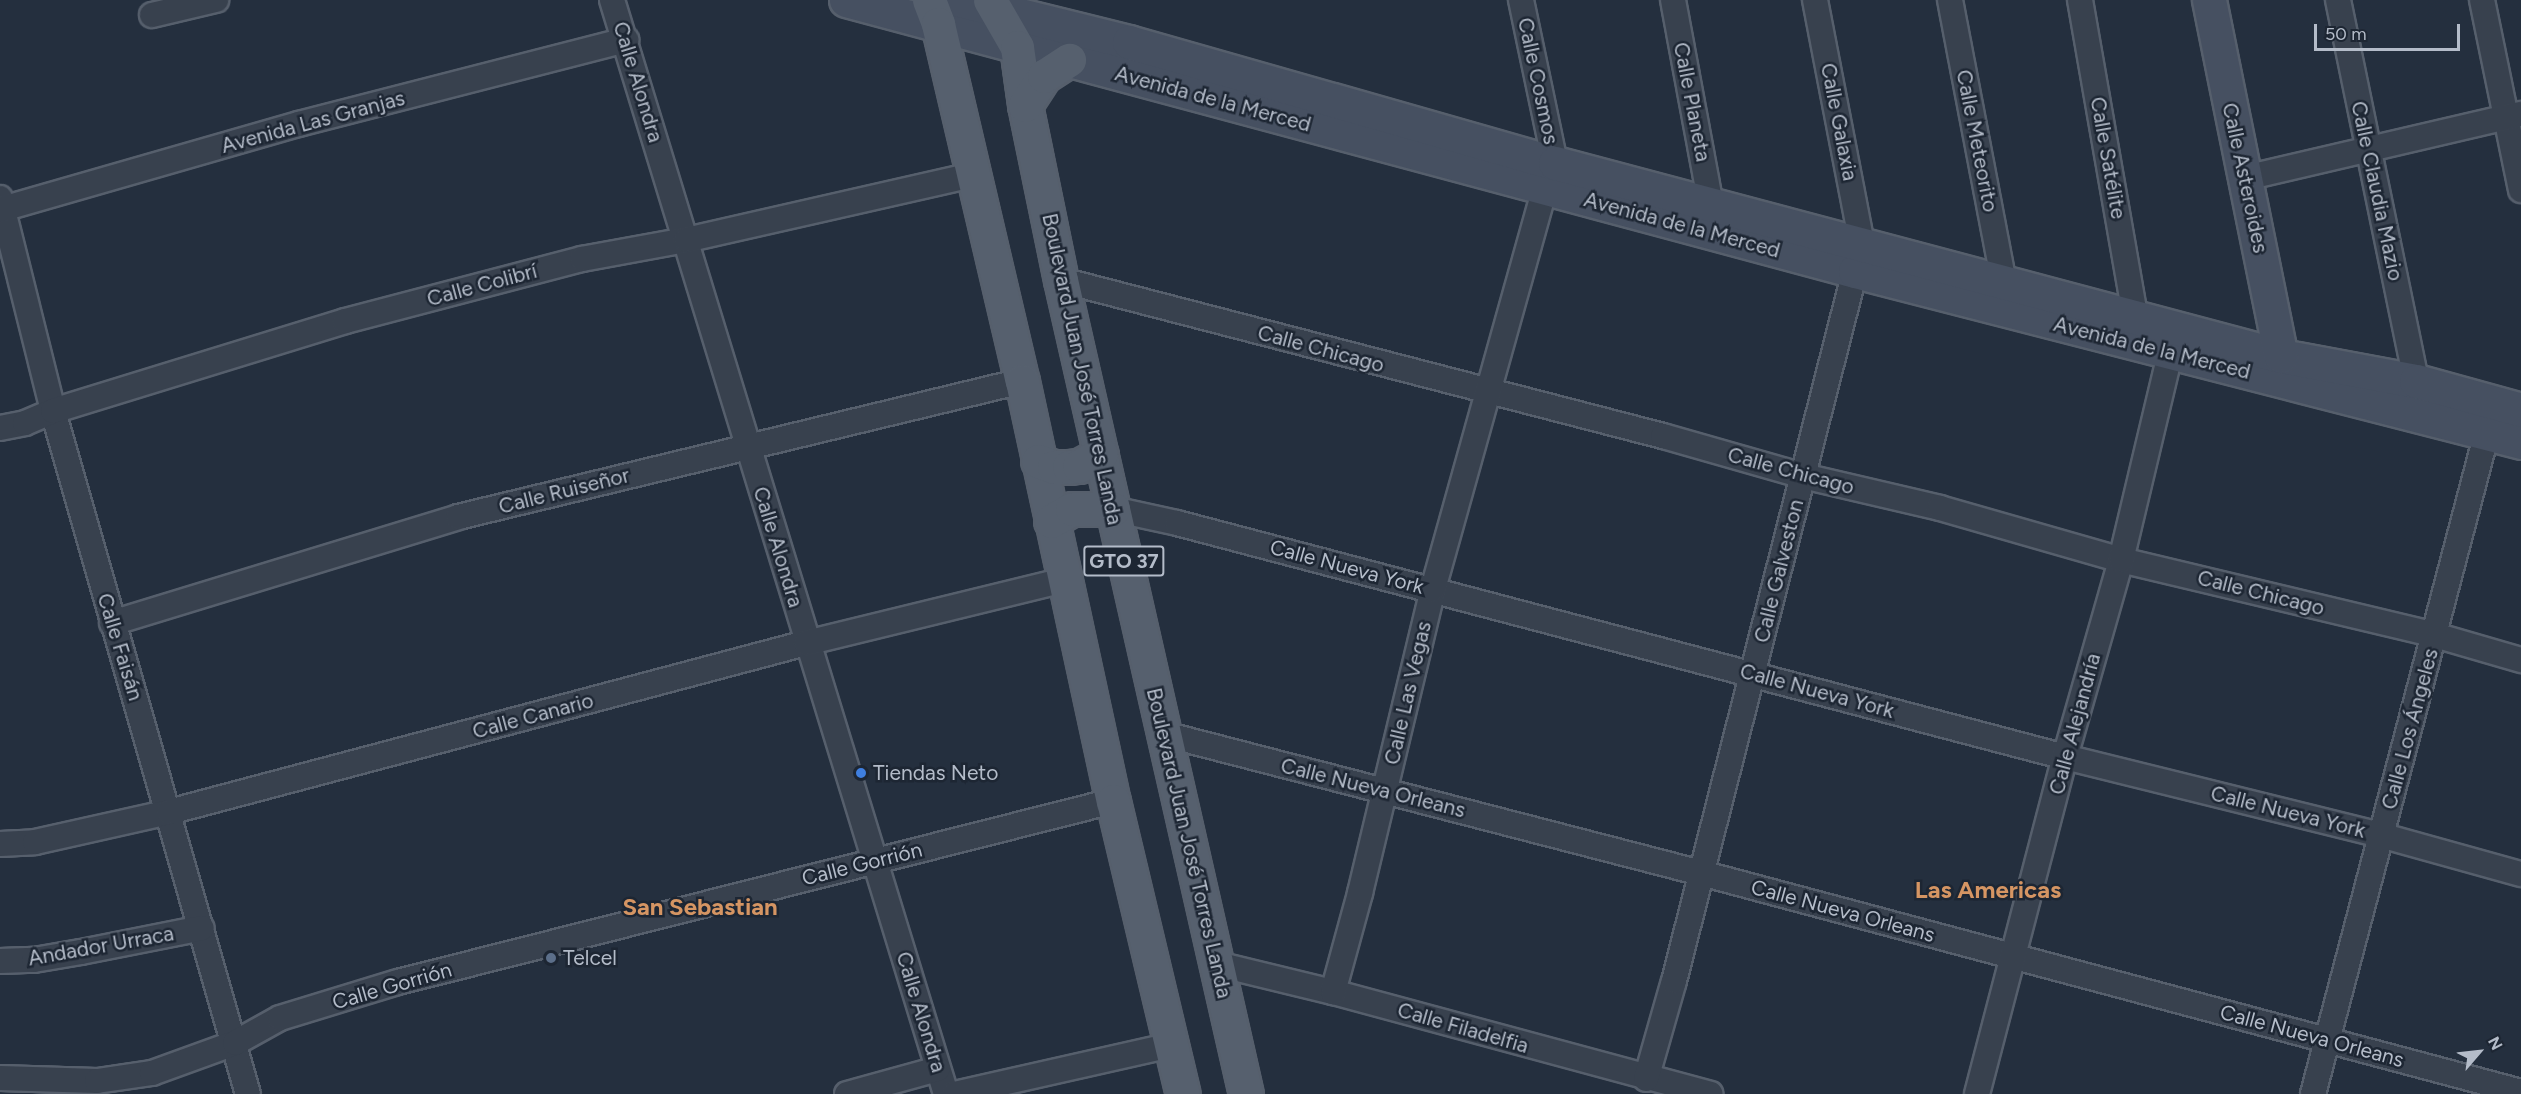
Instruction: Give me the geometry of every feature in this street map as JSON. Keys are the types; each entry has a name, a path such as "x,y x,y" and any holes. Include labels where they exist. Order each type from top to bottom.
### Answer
{"main road":[{"name":"Boulevard Juan José Torres Landa","path":"993,5 1017,47 1025,105 1061,280 1246,1094"},
{"name":"GTO 37","path":"942,8 972,174 1022,381 1113,801 1183,1094"},
{"path":"1025,105 1044,76 1069,60"},
{"path":"1038,461 1054,467 1069,468 1079,466 1101,454"},
{"path":"1051,521 1072,509 1113,509"}],"street":[{"path":"152,15 216,0"},
{"name":"Calle Alondra","path":"612,0 626,40 806,643 946,1094"},
{"name":"Avenida de la Merced","path":"846,0 942,8 993,5 1129,42 1550,175 1711,205 1858,257 2170,354 2521,442"},
{"name":"Calle Cosmos","path":"1521,0 1550,175"},
{"name":"Calle Planeta","path":"1673,0 1711,205"},
{"name":"Calle Galaxia","path":"1815,0 1858,257"},
{"name":"Calle Meteorito","path":"1950,0 2004,282"},
{"name":"Calle Satélite","path":"2080,0 2135,315"},
{"name":"Calle Asteroides","path":"2209,0 2282,356"},
{"name":"Calle Claudia Mazio","path":"2338,0 2416,381"},
{"path":"2482,0 2514,116 2521,190"},
{"name":"Avenida de la Merced","path":"942,8 1017,47 1550,175 1858,257 2004,282 2135,315 2282,356 2416,381 2521,410"},
{"name":"Avenida Las Granjas","path":"1,203 626,40"},
{"path":"2245,178 2514,116"},
{"name":"Calle Colibrí","path":"0,428 24,423 53,411 345,321 582,259 686,240 972,174"},
{"name":"Calle Las Vegas","path":"1333,992 1385,791 1433,589 1486,392 1550,175"},
{"name":"Calle Faisán","path":"1,203 53,411 248,1094"},
{"name":"Calle Galveston","path":"1646,1079 1701,873 1858,257"},
{"name":"Calle Chicago","path":"1061,280 1486,392 1663,436 1803,476 1940,508 2121,560 2435,635 2521,660"},
{"name":"Calle Alejandría","path":"1977,1094 2065,757 2121,560 2170,354"},
{"name":"Calle Ruiseñor","path":"112,623 458,518 1022,381"},
{"name":"Calle Los Ángeles","path":"2313,1094 2487,432"},
{"name":"Calle Nueva York","path":"1113,509 1142,514 1433,589 2065,757 2380,835 2521,874"},
{"name":"Calle Canario","path":"0,844 55,838 169,812 806,643 1064,580"},
{"name":"Calle Nueva Orleans","path":"1164,734 1701,873 2521,1092"},
{"name":"Calle Gorrión","path":"0,1078 108,1080 152,1073 235,1042 280,1018 398,982 1113,801"},
{"name":"Andador Urraca","path":"0,961 34,960 202,928"},
{"name":"Calle Filadelfia","path":"1217,964 1333,992 1646,1079 1710,1094"},
{"path":"954,1094 1172,1046"},
{"path":"847,1094 938,1069"}],"place":[{"name":"Tiendas Neto","path":"861,773"},
{"name":"Telcel","path":"551,958"}],"district":[{"name":"Las Americas","path":"1988,890"},
{"name":"San Sebastian","path":"700,907"}]}
